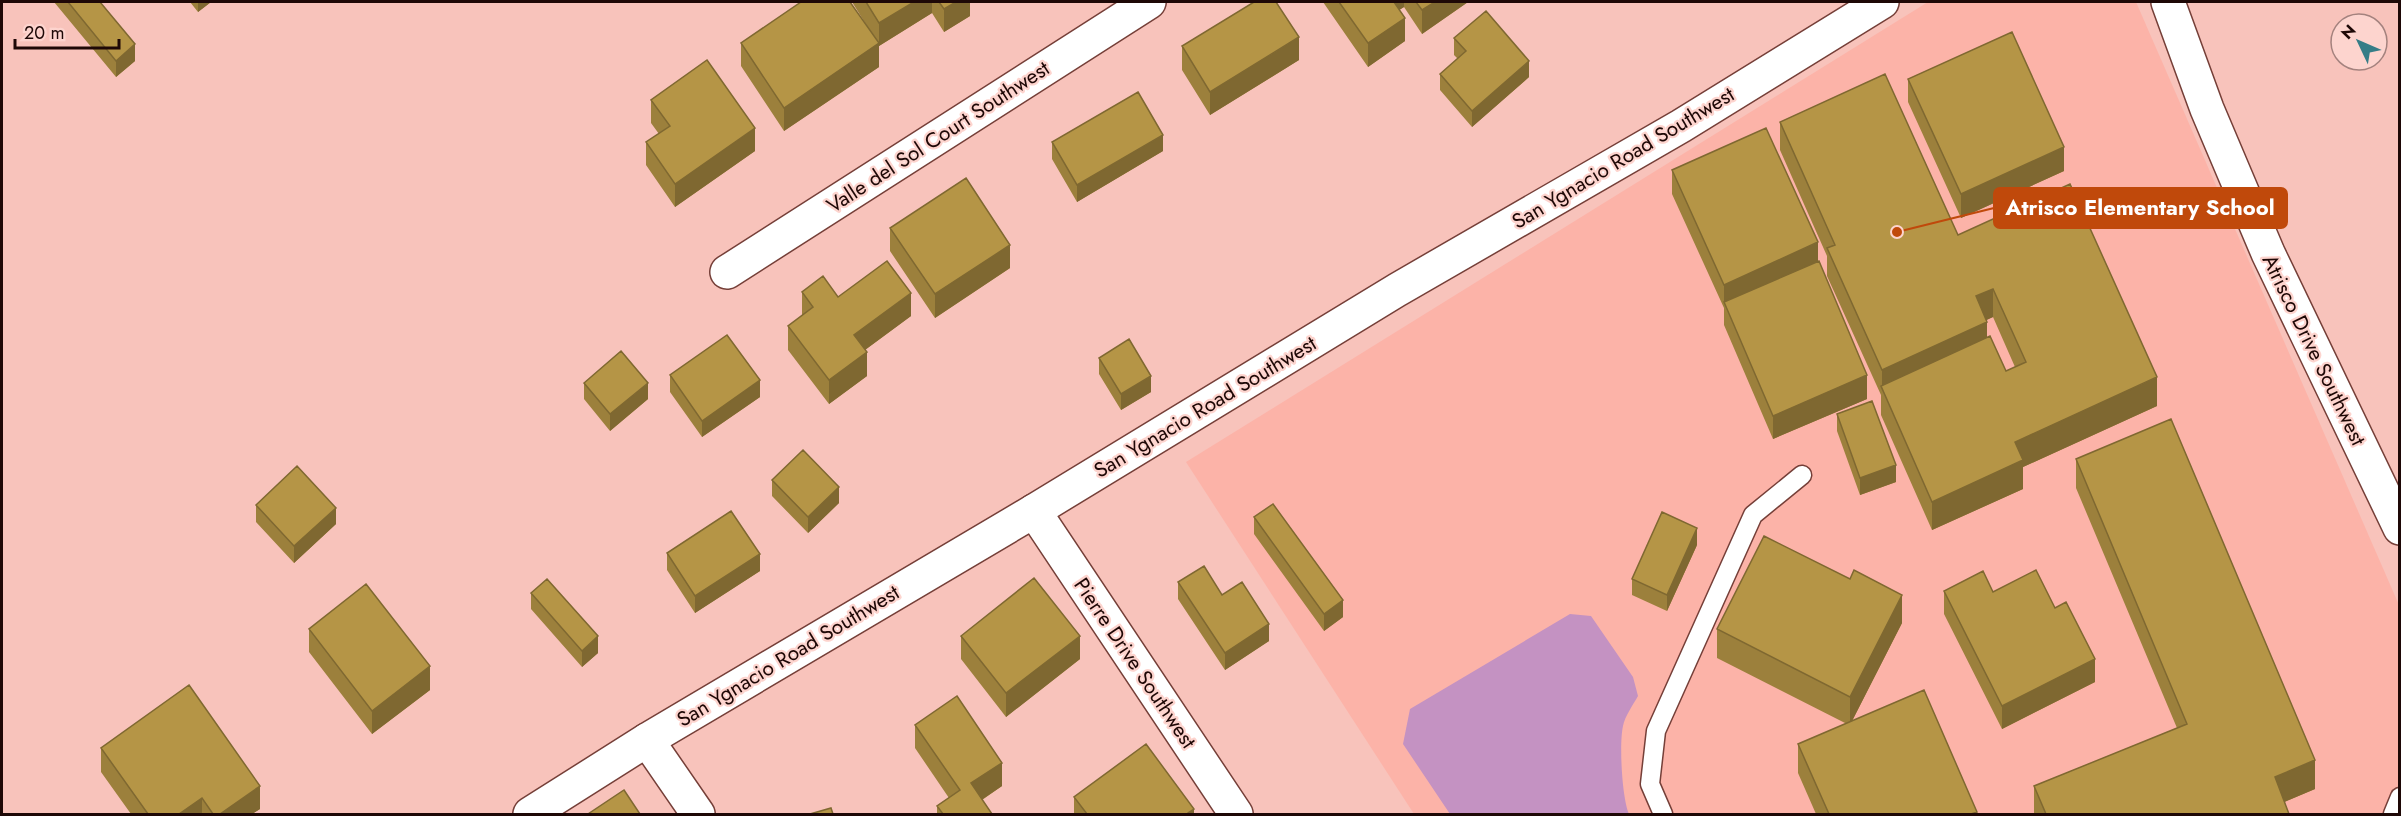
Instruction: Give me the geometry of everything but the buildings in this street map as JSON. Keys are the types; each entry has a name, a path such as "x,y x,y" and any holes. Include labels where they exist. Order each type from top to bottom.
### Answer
{"street":[{"name":"Valle del Sol Court Southwest","path":"727,272 1149,2"},
{"name":"San Ygnacio Road Southwest","path":"530,814 647,740 1034,511 1397,290 1681,126 1882,2"},
{"name":"Atrisco Drive Southwest","path":"2168,2 2207,109 2268,254 2400,528"},
{"name":"Pierre Drive Southwest","path":"1034,511 1236,814"},
{"path":"647,740 698,814"}],"lane":[{"path":"1663,814 1650,784 1656,731 1753,515 1802,475"},
{"path":"2393,814 2400,797"}],"shaded area":[{"path":"1928,2 2136,2 2399,605 2399,814 1414,814 1186,462"},
{"path":"1570,614 1591,616 1633,677 1638,696 1624,722 1621,745 1623,784 1629,814 1450,814 1403,744 1410,709"}],"place":[{"name":"Atrisco Elementary School","path":"1897,232"}]}
